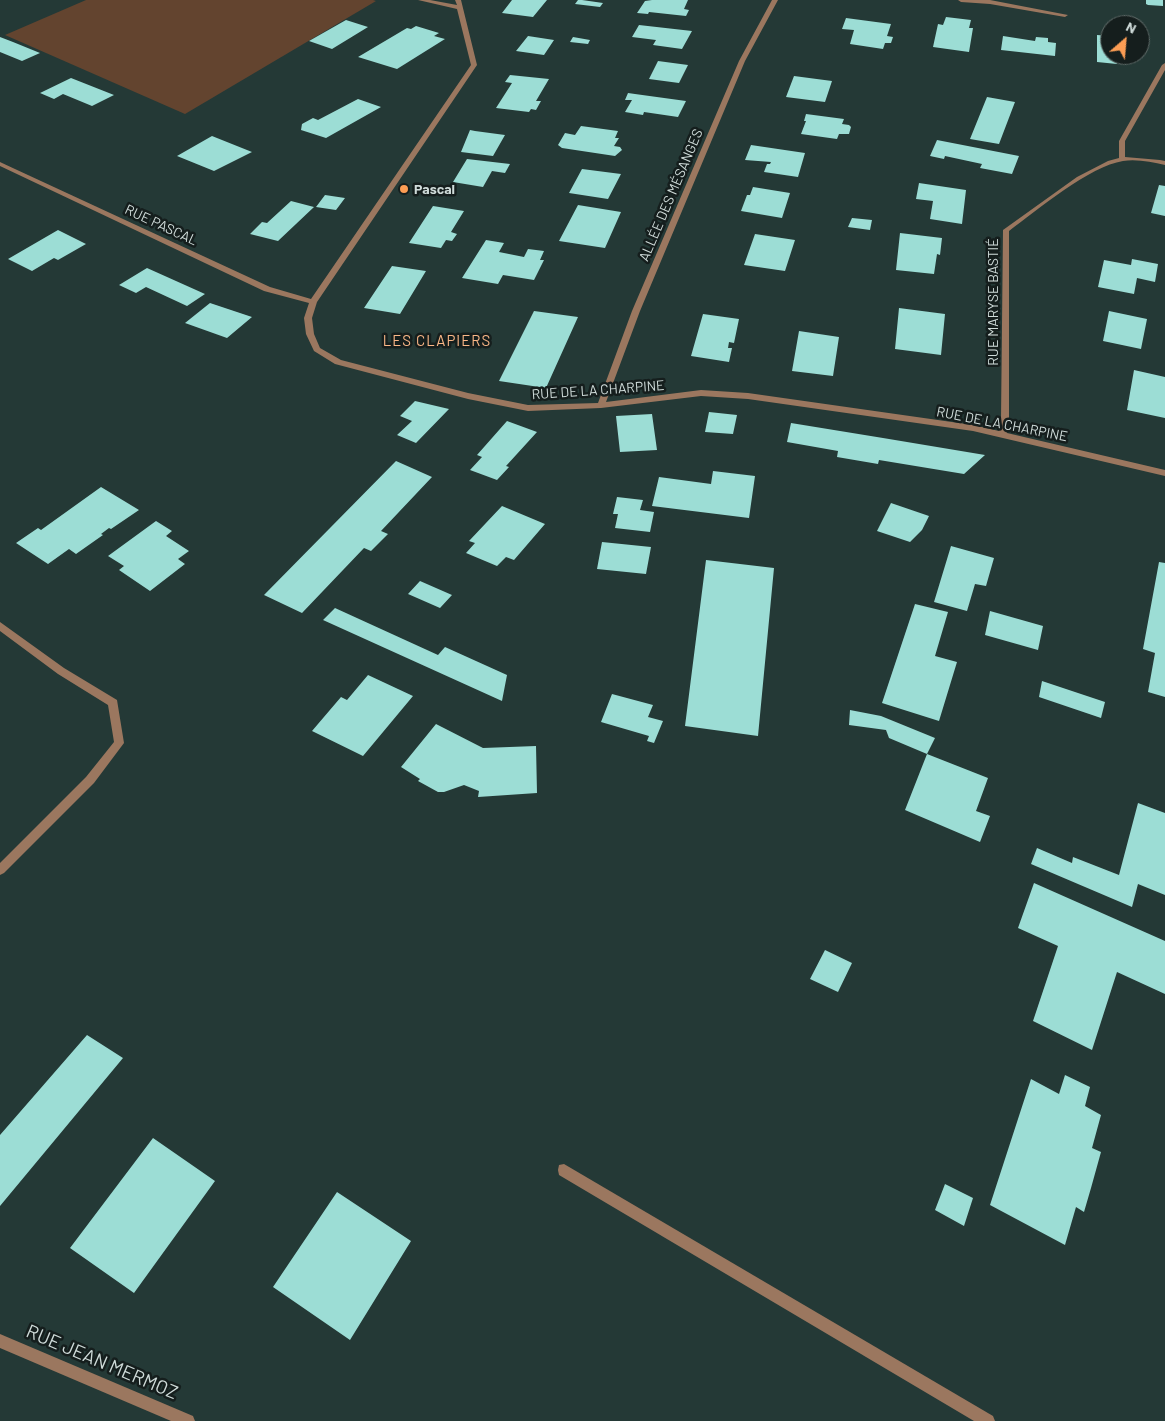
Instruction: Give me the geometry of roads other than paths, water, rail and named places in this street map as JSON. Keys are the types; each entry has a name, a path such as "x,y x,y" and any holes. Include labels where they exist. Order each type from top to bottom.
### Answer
{"street":[{"path":"422,0 458,4"},
{"name":"ALLÉE DES MÉSANGES","path":"601,405 636,311 742,62 775,0"},
{"path":"961,0 990,2 1065,15"},
{"name":"RUE DE LA CHARPINE","path":"458,4 474,65 313,302 308,318 317,349 338,362 468,396 528,408 601,405 701,393 748,396 1003,434 1165,473"},
{"path":"1122,160 1122,141 1165,65"},
{"name":"RUE MARYSE BASTIÉ","path":"1003,434 1005,418 1006,230 1092,170 1122,160 1150,160 1165,163"},
{"name":"RUE PASCAL","path":"0,164 267,289 313,302"},
{"path":"0,626 61,671 113,702 119,743 90,780 0,870"},
{"path":"564,1170 988,1421"},
{"name":"RUE JEAN MERMOZ","path":"0,1340 188,1421"}],"place":[{"name":"Pascal","path":"404,189"}],"district":[{"name":"LES CLAPIERS","path":"437,341"}]}
